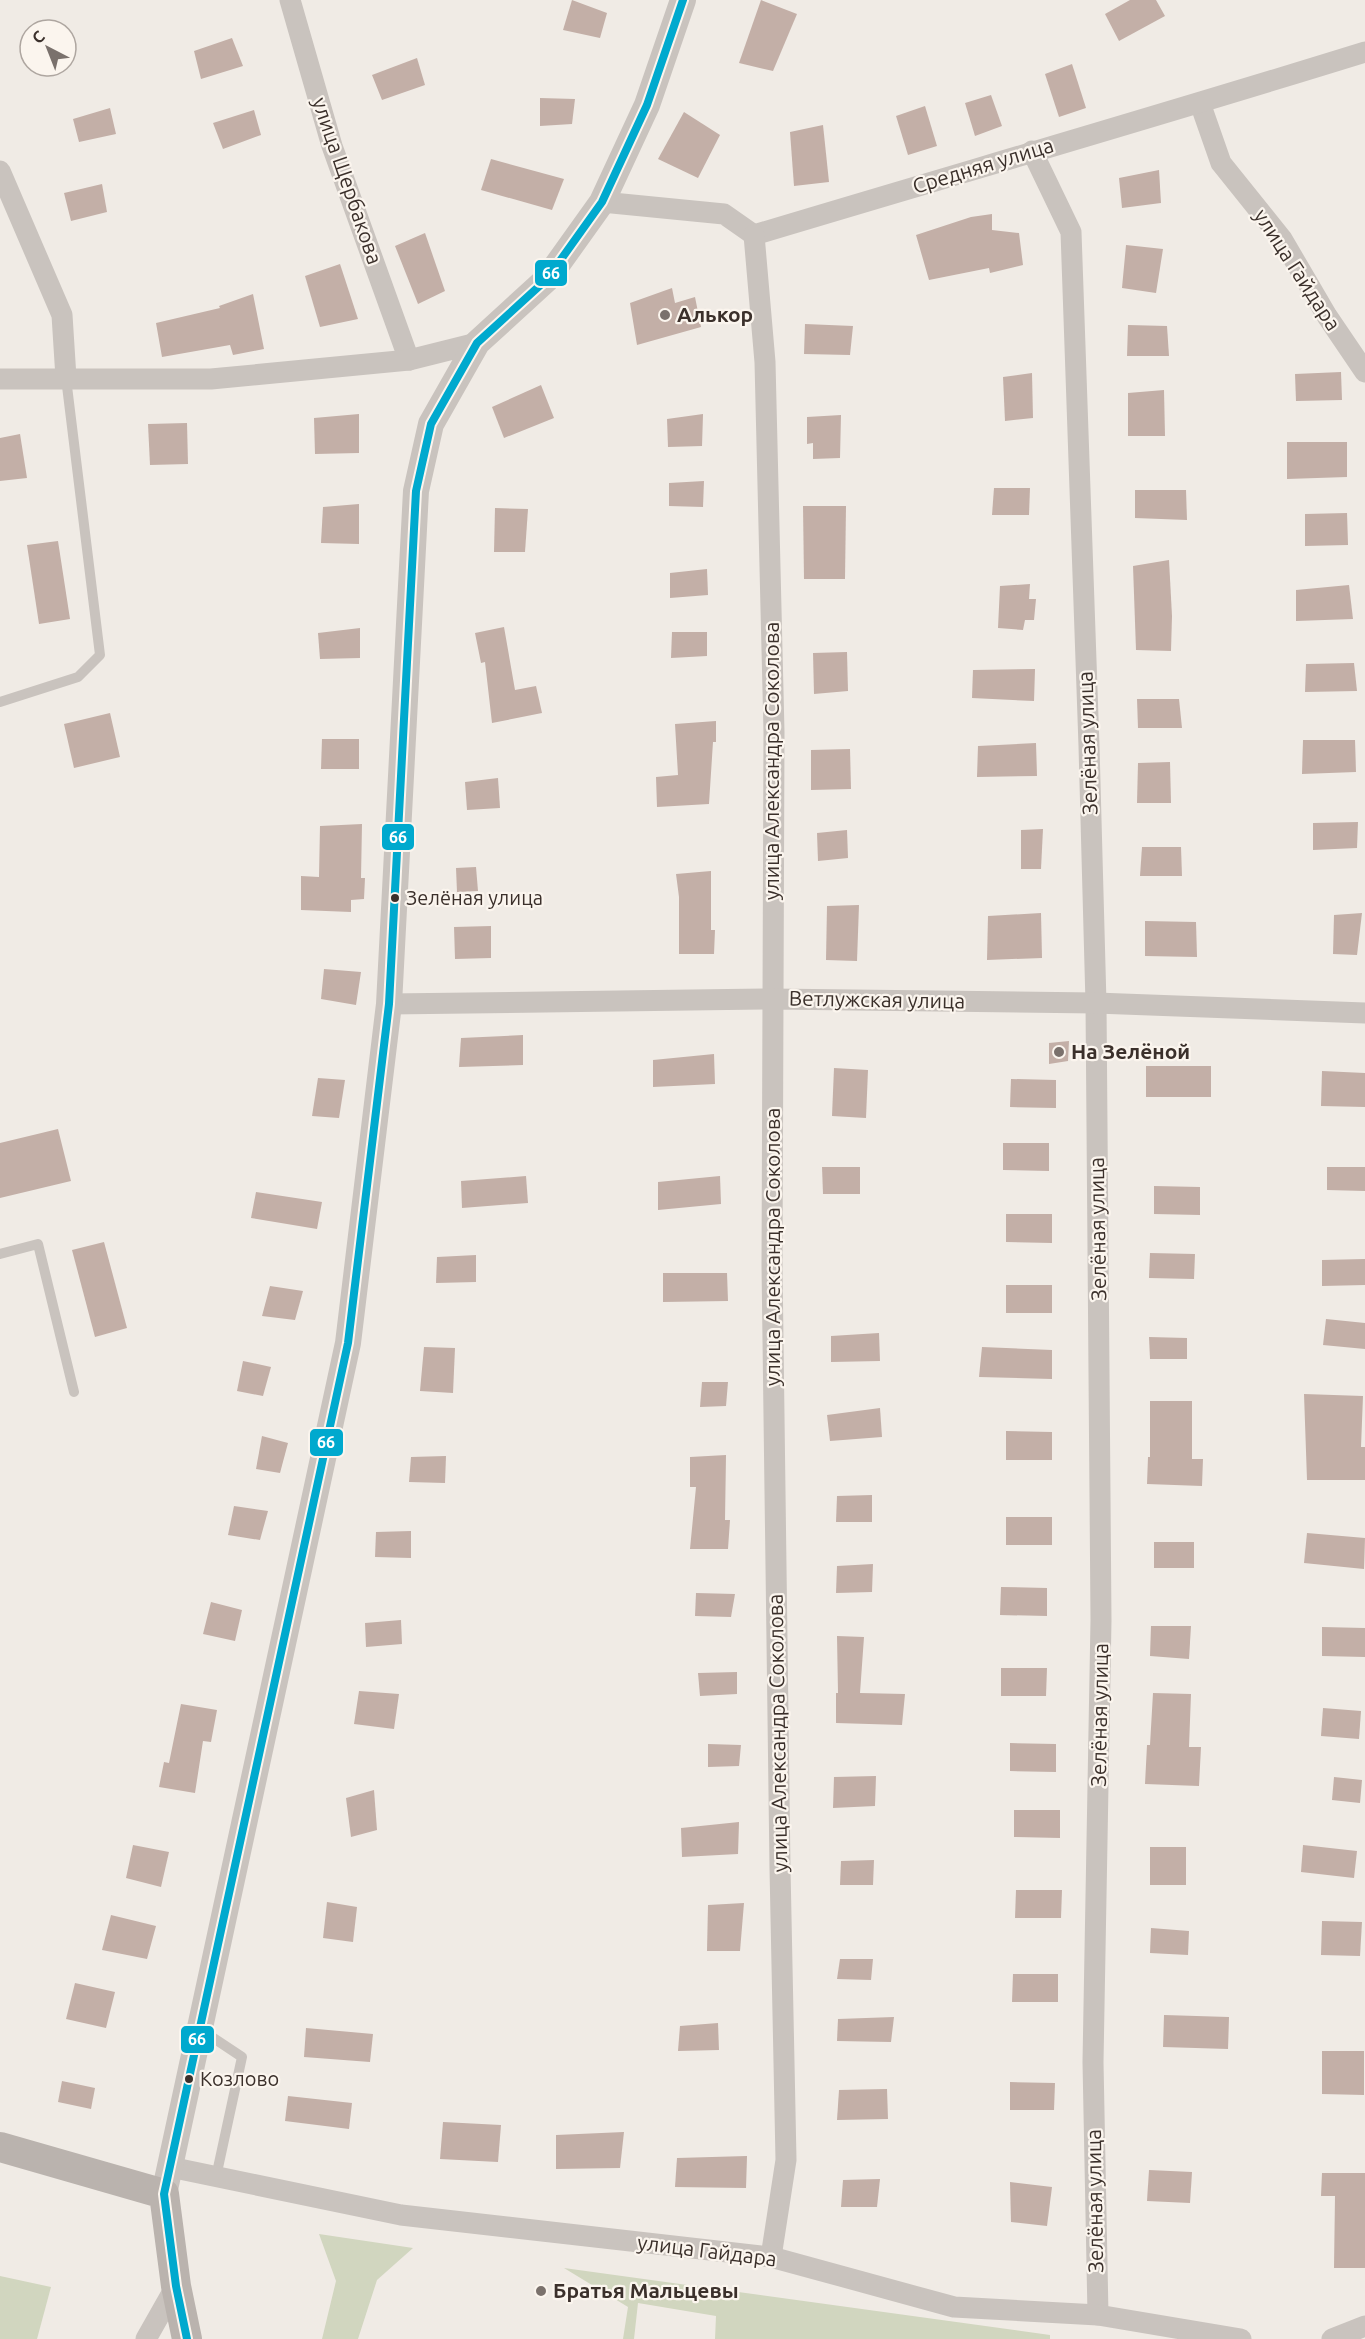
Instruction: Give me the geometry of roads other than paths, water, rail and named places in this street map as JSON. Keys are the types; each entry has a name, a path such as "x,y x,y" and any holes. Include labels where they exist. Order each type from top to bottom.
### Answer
{"main road":[{"path":"0,2147 167,2181 176,2286 187,2339"}],"street":[{"name":"улица Щербакова","path":"290,0 332,146 410,360"},
{"path":"167,2181 348,1343 388,1004 416,491 431,424 477,343 547,279 602,202 646,105 683,0"},
{"name":"Средняя улица","path":"754,235 1365,52"},
{"name":"улица Гайдара","path":"1200,103 1221,163 1282,239 1365,372"},
{"name":"Зелёная улица","path":"1032,151 1071,232 1089,746 1095,1003 1101,1620 1093,2062 1098,2315"},
{"path":"0,171 62,315 66,378"},
{"path":"602,202 724,214 754,235"},
{"name":"улица Александра Соколова","path":"754,235 765,362 774,732 772,1265 786,2160 771,2257"},
{"path":"0,379 211,380 410,360 477,343"},
{"name":"Ветлужская улица","path":"388,1004 772,999 1095,1003 1365,1013"},
{"name":"улица Гайдара","path":"167,2181 216,2177 401,2215 771,2257 954,2307 1098,2315 1241,2339"},
{"path":"146,2339 176,2286"},
{"path":"1332,2339 1365,2326"}],"lane":[{"path":"0,702 78,677 100,655 66,378"},
{"path":"0,1254 38,1244 74,1392"},
{"path":"200,2029 242,2057 216,2177"}],"place":[{"name":"Алькор","path":"665,315"},
{"name":"Зелёная улица","path":"395,898"},
{"name":"На Зелёной","path":"1059,1052"},
{"name":"Козлово","path":"189,2079"},
{"name":"Братья Мальцевы","path":"541,2291"}]}
